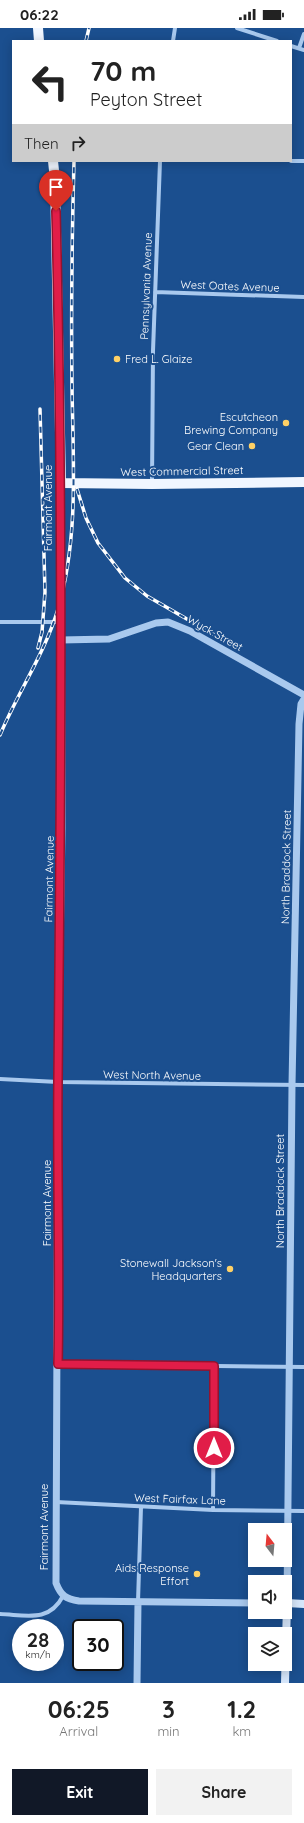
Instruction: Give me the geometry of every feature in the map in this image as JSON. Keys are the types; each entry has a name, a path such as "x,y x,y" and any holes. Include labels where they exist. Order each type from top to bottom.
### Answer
{"main road":[{"path":"38,28 39,40"},
{"name":"Fairmont Avenue","path":"53,162 61,483"},
{"name":"West Commercial Street","path":"61,483 152,484 304,482"},
{"path":"292,1603 304,1604"},
{"name":"North Braddock Street","path":"285,1683 286,1619"}],"street":[{"path":"173,40 175,28"},
{"path":"237,28 274,40"},
{"path":"299,48 304,34"},
{"path":"292,46 304,50"},
{"path":"292,160 304,161"},
{"name":"Pennsylvania Avenue","path":"152,484 155,292 160,162"},
{"name":"West Oates Avenue","path":"155,292 304,298"},
{"name":"Fairmont Avenue","path":"61,483 62,828 58,1082 58,1364 55,1575 59,1592 63,1596"},
{"path":"0,622 61,622"},
{"name":"Wyck Street","path":"62,640 103,640 120,637 156,623 175,624 304,694"},
{"name":"North Braddock Street","path":"287,1575 292,1085 299,724 301,704 304,699"},
{"name":"West North Avenue","path":"0,1079 58,1082 304,1085"},
{"path":"58,1364 304,1367"},
{"path":"213,1510 214,1366"},
{"name":"West Fairfax Lane","path":"56,1502 213,1510 304,1511"},
{"path":"137,1683 141,1507"},
{"path":"0,1614 45,1614 56,1607 63,1596 68,1599 79,1601 248,1603"}],"railway":[{"path":"86,40 89,28"},
{"path":"0,735 39,657 53,625 65,582 69,554 72,527 74,471 72,387 72,246 74,162"},
{"path":"38,648 42,632 45,592 40,409"},
{"path":"77,489 86,518 98,543 125,578 147,596 225,641"}],"place":[{"name":"Fred L. Glaize","path":"117,359"},
{"name":"Escutcheon Brewing Company","path":"286,423"},
{"name":"Gear Clean","path":"252,446"},
{"name":"Stonewall Jackson's Headquarters","path":"230,1269"},
{"name":"Aids Response Effort","path":"197,1574"}],"route":[{"path":"56,211 62,640 62,828 58,1082 58,1364 214,1366 214,1448"}]}
